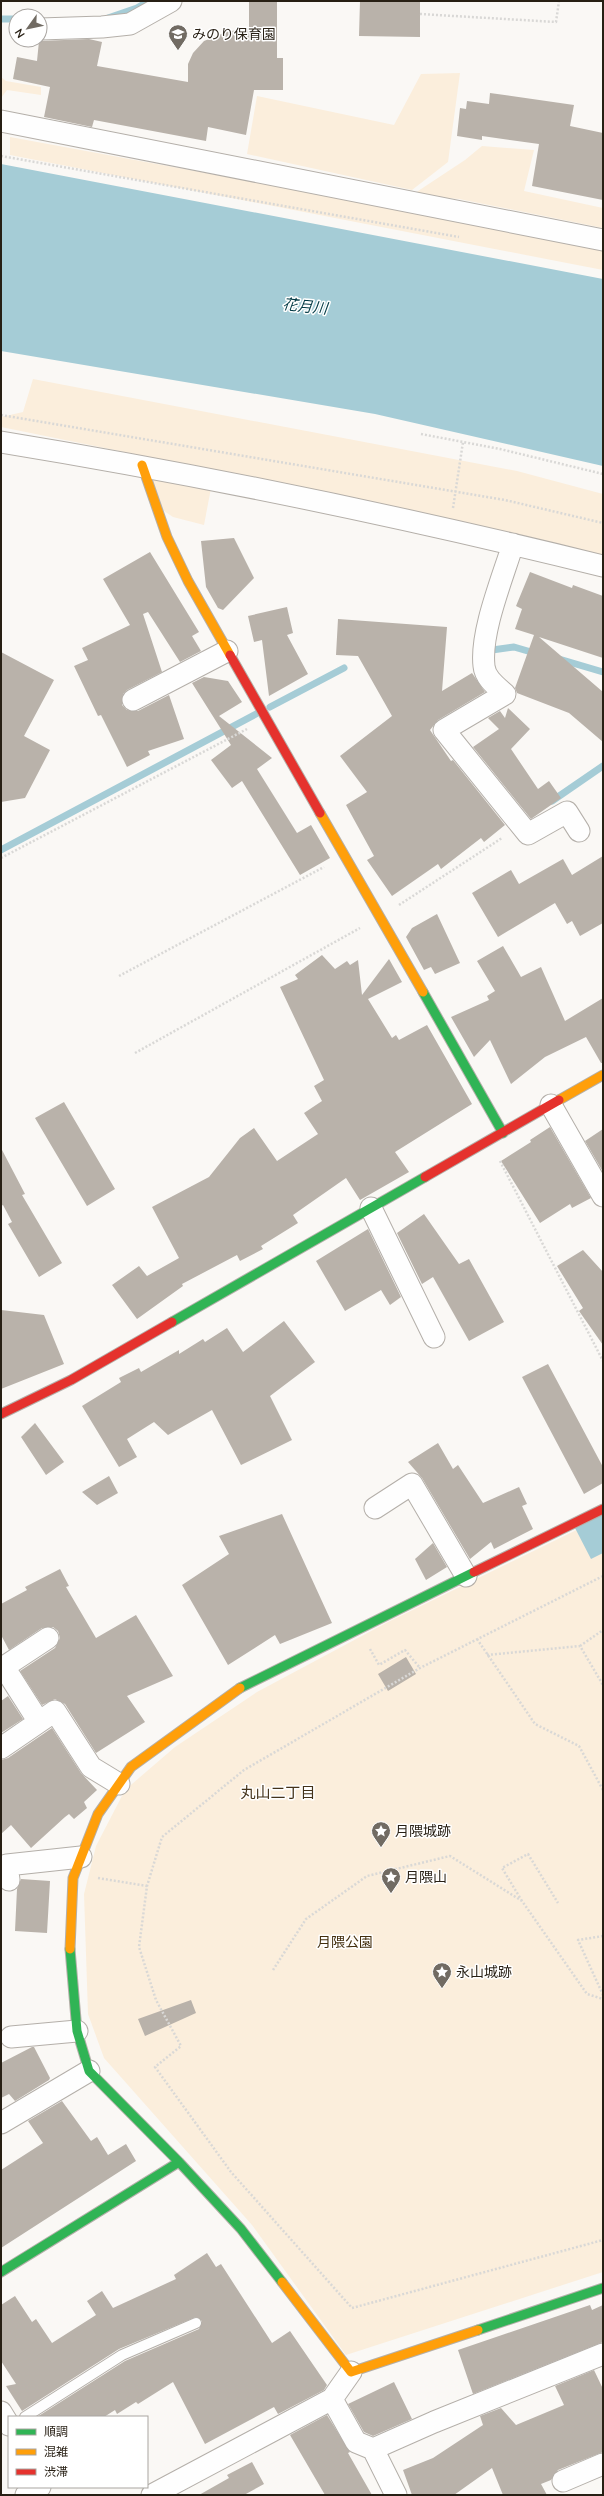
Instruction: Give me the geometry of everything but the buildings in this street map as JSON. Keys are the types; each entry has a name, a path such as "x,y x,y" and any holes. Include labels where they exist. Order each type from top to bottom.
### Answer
{"street":[{"path":"48,28 102,27 130,24 171,1"},
{"path":"1,121 428,204 603,240"},
{"path":"1,442 142,465 450,530 603,566"},
{"path":"142,465 166,536 188,582 227,651 268,718 503,1133"},
{"path":"513,544 487,629 483,666 489,680 505,694 444,730 528,834 567,812 579,831"},
{"path":"133,700 227,651"},
{"path":"1,1414 71,1380 603,1075"},
{"path":"551,1105 603,1196"},
{"path":"371,1208 434,1338"},
{"path":"375,1508 412,1484 466,1576"},
{"path":"351,2372 241,2229 179,2162 89,2071 77,2031 70,1950 73,1878 98,1814 130,1767 242,1687 603,1509"},
{"path":"39,1722 4,1668 48,1638"},
{"path":"1,1748 55,1711 91,1767 119,1784"},
{"path":"8,1880 6,1865 81,1857"},
{"path":"11,2038 77,2031"},
{"path":"1,2123 89,2071"},
{"path":"1,2272 179,2162"},
{"path":"152,2495 332,2399 351,2372 603,2288"},
{"path":"373,2449 603,2354"},
{"path":"332,2399 356,2442 373,2449 396,2495"},
{"path":"1,2412 8,2424"},
{"path":"563,2481 603,2464"},
{"path":"26,2495 38,2488"}],"lane":[{"path":"27,2416 122,2355 196,2323"}],"path":[{"path":"420,14 556,22 559,1"},
{"path":"1,156 462,238"},
{"path":"1,415 456,491 505,500 603,523"},
{"path":"421,434 463,442 603,474"},
{"path":"450,530 463,442"},
{"path":"1,858 268,718"},
{"path":"135,1053 381,917 521,825"},
{"path":"119,976 346,855"},
{"path":"498,1156 603,1361"},
{"path":"603,1576 420,1668 244,1770 162,1837 147,1886 139,1947 156,2000 181,2046 155,2068 231,2172 352,2308 603,2240"},
{"path":"359,1629 379,1665 405,1650 420,1668"},
{"path":"488,1655 580,1646 603,1630"},
{"path":"477,1639 535,1724 579,1746 603,1790"},
{"path":"580,1646 603,1685"},
{"path":"558,1903 528,1854 502,1868 522,1901 587,1994 603,1999"},
{"path":"273,1970 306,1919 367,1876 450,1856 522,1901"},
{"path":"92,1877 147,1886"},
{"path":"603,1936 578,1940 603,1995"}],"green space":[{"path":"460,73 448,162 412,190 247,154 257,96 394,125 421,74"},
{"path":"1,77 6,81 41,87 41,95 7,90 1,98"},
{"path":"10,137 603,246 603,270 10,155"},
{"path":"482,146 534,150 524,191 603,208 603,228 459,199 412,195 465,160"},
{"path":"33,379 517,471 603,494 603,560 272,482 1,427 1,417 23,412"},
{"path":"146,468 212,483 204,525 173,517 161,509"},
{"name":"月隈公園","path":"603,1517 603,2272 346,2355 252,2225 104,2058 88,2014 84,1894 96,1846 125,1790 175,1747 257,1692 388,1622"}],"water":[{"name":"花月川","path":"1,164 603,279 603,466 375,414 1,351"},
{"path":"603,1513 603,1553 591,1559 575,1528"}],"waterway":[{"path":"108,18 137,8 149,1"},
{"path":"1,19 8,19"},
{"path":"485,651 514,647 538,654"},
{"path":"559,659 603,672"},
{"path":"270,707 344,668"},
{"path":"1,850 256,714"},
{"path":"552,801 603,766"}],"traffic: fast":[{"path":"423,992 503,1133"},
{"path":"172,1322 425,1177"},
{"path":"240,1688 474,1572"},
{"path":"70,1949 77,2031 89,2071 179,2162 241,2229 282,2282"},
{"path":"1,2272 179,2162"},
{"path":"478,2330 603,2288"}],"traffic: slow":[{"path":"142,465 167,537 188,581 230,655"},
{"path":"320,813 423,992"},
{"path":"559,1100 603,1075"},
{"path":"70,1949 73,1878 98,1814 131,1767 240,1688"},
{"path":"282,2282 351,2372 478,2330"}],"traffic: jam":[{"path":"230,655 320,813"},
{"path":"425,1177 559,1100"},
{"path":"1,1414 71,1380 172,1322"},
{"path":"474,1572 603,1509"}],"place":[{"name":"みのり保育園","path":"178,51"},
{"name":"月隈城跡","path":"381,1848"},
{"name":"月隈山","path":"391,1894"},
{"name":"永山城跡","path":"442,1989"}],"district":[{"name":"丸山二丁目","path":"278,1792"}]}
